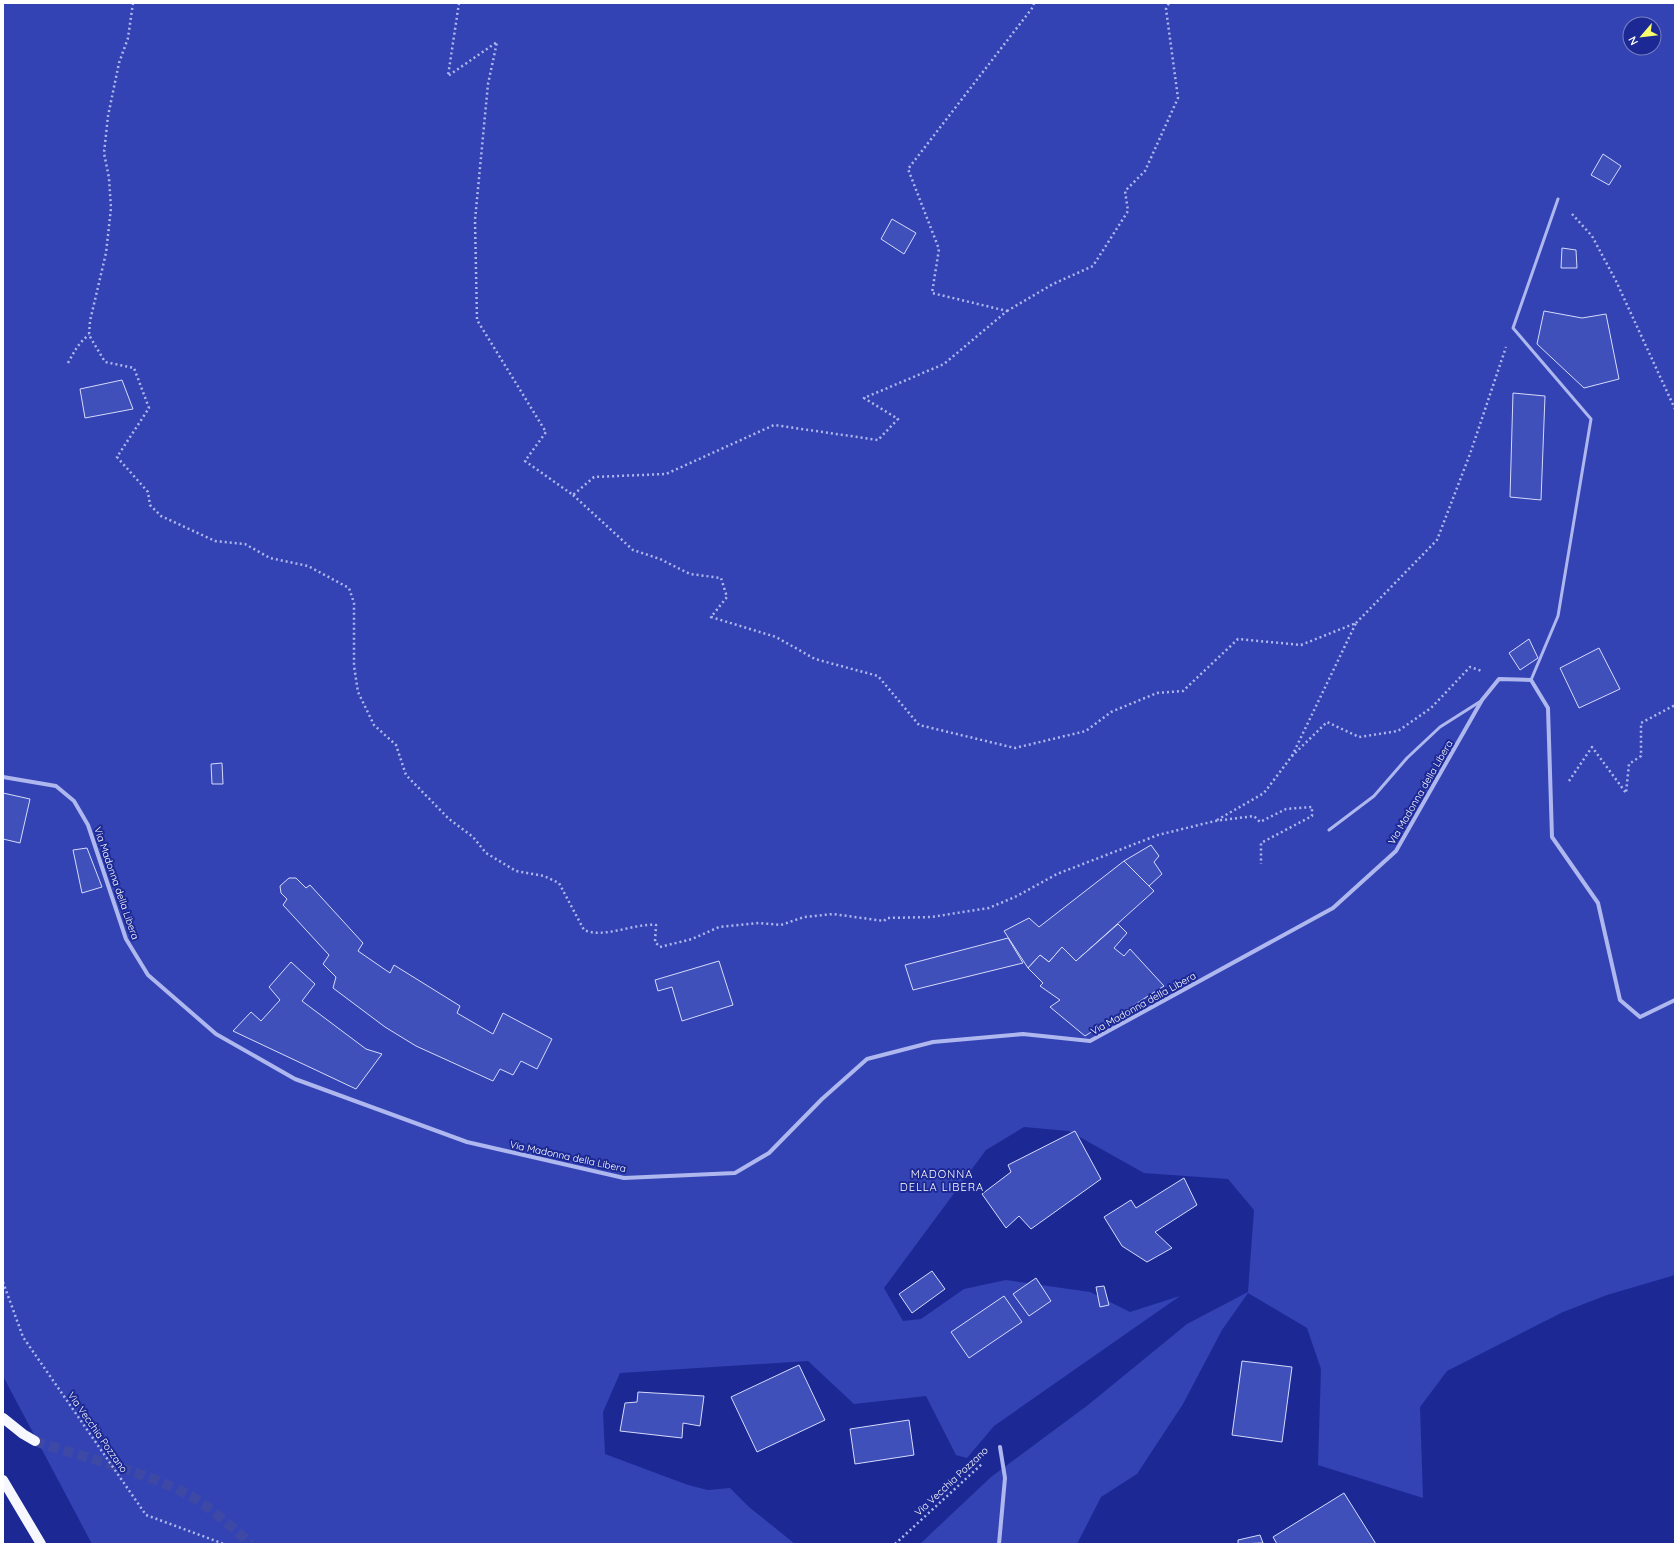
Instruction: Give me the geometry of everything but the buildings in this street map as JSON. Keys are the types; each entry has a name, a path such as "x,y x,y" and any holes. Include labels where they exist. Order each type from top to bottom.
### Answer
{"main road":[{"path":"3,1418 23,1434 35,1441"},
{"path":"3,1480 41,1544"}],"street":[{"path":"1499,678 1531,680 1548,708 1552,837 1598,903 1620,1000 1640,1017 1675,1000"},
{"name":"Via Madonna della Libera","path":"3,777 56,786 74,801 88,825 126,939 148,975 216,1034 295,1079 467,1142 624,1178 735,1173 770,1153 822,1099 867,1059 933,1042 1023,1034 1090,1041 1333,908 1396,851 1482,700 1499,678"},
{"name":"Via Vecchia Pozzano","path":"999,1544 1005,1478 1000,1447"}],"lane":[{"path":"1531,680 1558,616 1591,419 1513,328 1558,199"},
{"path":"1329,830 1374,796 1407,758 1440,727 1482,700"}],"path":[{"path":"132,3 128,38 120,63 108,116 104,153 109,178 111,208 106,253 90,321 89,335 105,362 134,368 149,408 117,458 148,492 150,505 161,516 192,532 215,541 245,544 270,558 308,566 349,588 354,603 354,666 358,692 374,725 396,745 406,775 449,819 473,837 486,853 516,871 544,876 559,883 578,916 584,930 589,933 625,929 646,924 656,925 655,942 660,947 692,939 720,927 759,923 781,925 804,917 833,914 884,921 888,918 931,917 989,908 1017,896 1057,874 1118,849 1158,835 1215,821 1254,816 1260,822 1286,810 1312,807 1312,816 1261,843 1261,864"},
{"path":"459,3 448,76 497,42 488,84 475,220 477,320 546,432 524,461 573,495 633,550 660,558 690,574 720,578 727,597 711,617 776,637 815,659 878,676 919,725 1015,748 1086,731 1112,712 1144,698 1157,693 1183,691 1238,639 1301,645 1356,623"},
{"path":"1007,310 932,293 939,249 908,169 1033,7 1034,3"},
{"path":"573,495 594,477 666,474 774,425 878,440 898,419 864,398 944,364 1007,310 1053,284 1093,266 1128,211 1125,191 1145,171 1178,98 1166,9 1169,3"},
{"path":"1558,199 1592,236 1616,281 1675,409"},
{"path":"1292,756 1356,623 1437,540 1470,454 1513,328"},
{"path":"68,363 74,351 89,335"},
{"path":"1215,821 1264,793 1292,756 1327,722 1359,737 1398,731 1431,708 1470,667 1499,678"},
{"path":"1551,812 1592,747 1626,793 1629,764 1641,756 1640,723 1675,705"},
{"name":"Via Vecchia Pozzano","path":"3,1282 23,1337 146,1515 224,1544"},
{"name":"Via Vecchia Pozzano","path":"895,1544 1000,1447"}],"shaded area":[{"path":"3,3 1675,3 1675,1275 1607,1295 1563,1312 1447,1371 1420,1407 1423,1498 1318,1465 1321,1369 1307,1328 1248,1293 1222,1330 1183,1404 1137,1474 1101,1497 1077,1544 920,1544 991,1477 1088,1405 1187,1324 1248,1292 1254,1210 1228,1179 1144,1173 1069,1131 1024,1127 986,1150 884,1288 903,1321 921,1319 964,1289 1006,1280 1090,1292 1130,1312 1180,1296 994,1426 967,1458 956,1455 926,1396 854,1404 808,1361 620,1373 603,1412 605,1454 688,1485 708,1490 730,1488 749,1507 795,1544 92,1544 3,1376"}],"tunnel":[{"path":"35,1441 134,1472 191,1496 230,1525 251,1544"}],"district":[{"name":"MADONNA DELLA LIBERA","path":"942,1180"}]}
